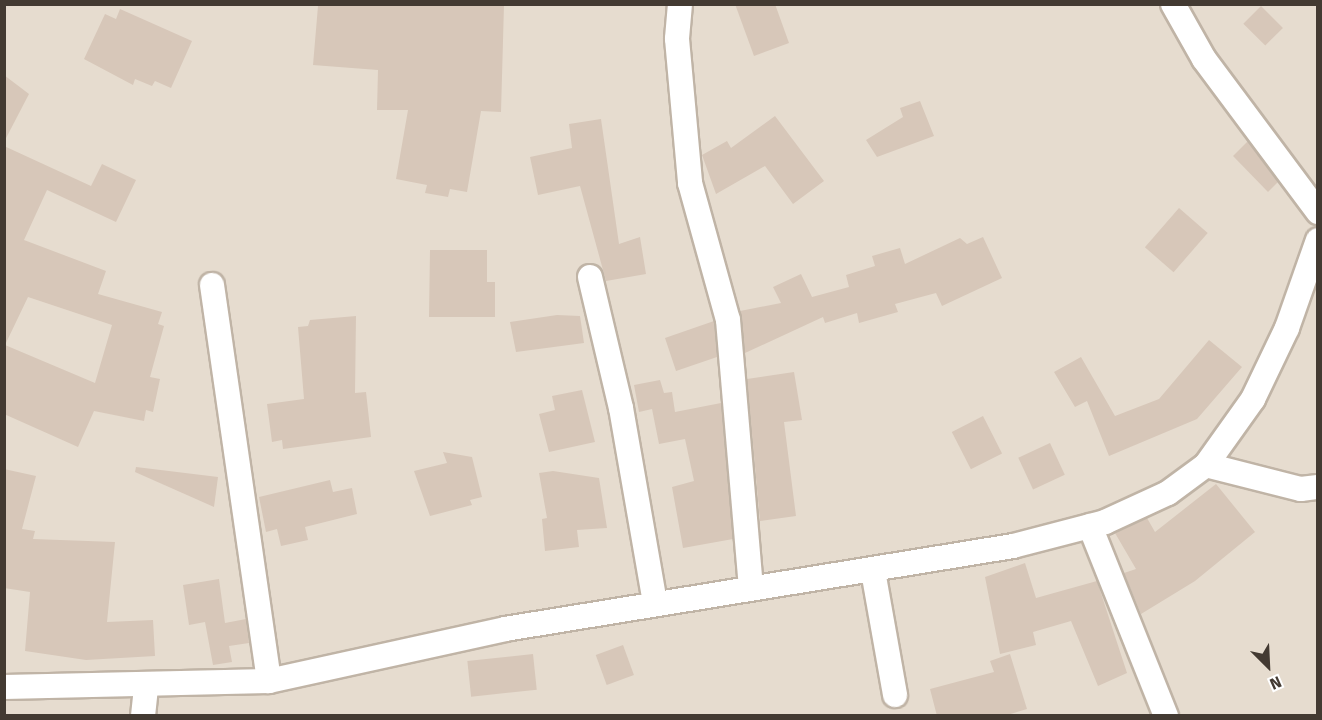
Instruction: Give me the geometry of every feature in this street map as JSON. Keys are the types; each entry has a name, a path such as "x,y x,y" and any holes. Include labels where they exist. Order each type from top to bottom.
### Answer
{"street":[{"path":"680,4 676,39 690,183 728,320 736,466 751,586"},
{"path":"1173,4 1204,60 1317,212"},
{"path":"4,687 146,686 269,681 654,603 751,586 873,571 1013,546 1090,526 1168,493 1206,465 1253,399 1287,328 1317,240"},
{"path":"590,277 621,408 654,603"},
{"path":"212,285 269,681"},
{"path":"1206,465 1301,489 1317,487"},
{"path":"1090,526 1166,716"},
{"path":"873,571 895,695"},
{"path":"143,716 146,686"}],"shaded area":[{"path":"5,5 1317,5 1317,715 5,715"}],"building":[{"path":"735,4 775,4 789,43 754,56"},
{"path":"504,5 501,112 481,111 467,192 450,189 448,197 425,193 427,185 396,179 408,110 377,110 378,70 313,65 318,6"},
{"path":"1261,6 1283,28 1265,46 1243,24"},
{"path":"120,9 192,41 171,88 155,81 152,86 135,79 133,85 84,59 105,14 116,19"},
{"path":"4,75 29,94 4,142"},
{"path":"920,101 934,136 877,157 866,140 903,117 900,108"},
{"path":"775,116 824,181 793,204 765,166 716,194 702,155 727,141 731,148"},
{"path":"601,119 619,244 640,237 646,274 606,281 580,186 538,195 530,157 572,148 569,124"},
{"path":"1248,141 1278,182 1268,192 1233,156"},
{"path":"4,146 91,186 102,164 136,180 116,222 47,190 24,240 106,271 98,294 162,312 158,324 164,326 150,377 160,379 153,412 146,410 144,421 94,411 78,447 4,414","holes":["28,297 112,325 95,383 5,345"]},
{"path":"1179,208 1208,233 1174,272 1145,247"},
{"path":"983,237 1002,278 942,306 936,293 895,304 898,312 859,323 857,313 825,323 823,317 745,353 740,311 781,303 773,287 801,274 812,297 849,287 846,275 875,266 872,256 900,248 905,264 960,238 967,244"},
{"path":"430,250 487,250 487,282 495,282 495,317 429,317"},
{"path":"557,315 580,316 584,343 516,352 510,322"},
{"path":"356,316 355,393 366,392 371,437 283,449 282,440 272,442 267,404 304,399 298,327 308,326 310,320"},
{"path":"714,321 717,357 676,371 665,338"},
{"path":"1209,340 1242,367 1197,419 1109,456 1087,401 1075,407 1054,372 1081,357 1115,416 1159,399"},
{"path":"794,372 802,420 784,422 796,516 760,521 747,379"},
{"path":"660,380 664,393 672,392 675,412 721,403 733,539 683,548 672,487 694,481 685,439 659,444 652,409 639,412 634,385"},
{"path":"582,390 595,442 549,452 539,414 555,410 552,396"},
{"path":"983,416 1002,453 971,469 952,432"},
{"path":"1050,443 1065,475 1033,490 1018,458"},
{"path":"443,452 472,457 482,497 470,500 472,505 430,516 414,471 447,463"},
{"path":"136,467 218,477 214,507 135,472"},
{"path":"4,469 36,476 22,529 35,531 33,539 115,542 107,622 153,620 155,656 86,660 25,651 30,592 4,588"},
{"path":"553,471 599,478 607,528 577,530 579,547 545,551 542,519 547,518 539,473"},
{"path":"330,480 333,492 352,488 357,514 305,527 308,540 281,546 277,529 266,532 259,497"},
{"path":"1216,484 1255,532 1195,581 1141,614 1124,573 1136,569 1115,533 1147,518 1155,532"},
{"path":"1025,563 1036,598 1097,581 1127,673 1098,686 1071,621 1033,632 1036,645 1000,654 985,577"},
{"path":"219,579 225,623 246,619 249,643 229,646 232,662 213,665 205,622 189,625 183,585"},
{"path":"623,645 634,675 607,685 596,655"},
{"path":"533,654 537,690 471,697 467,661"},
{"path":"1010,654 1027,709 1004,716 937,716 930,689 994,672 990,661"}]}
